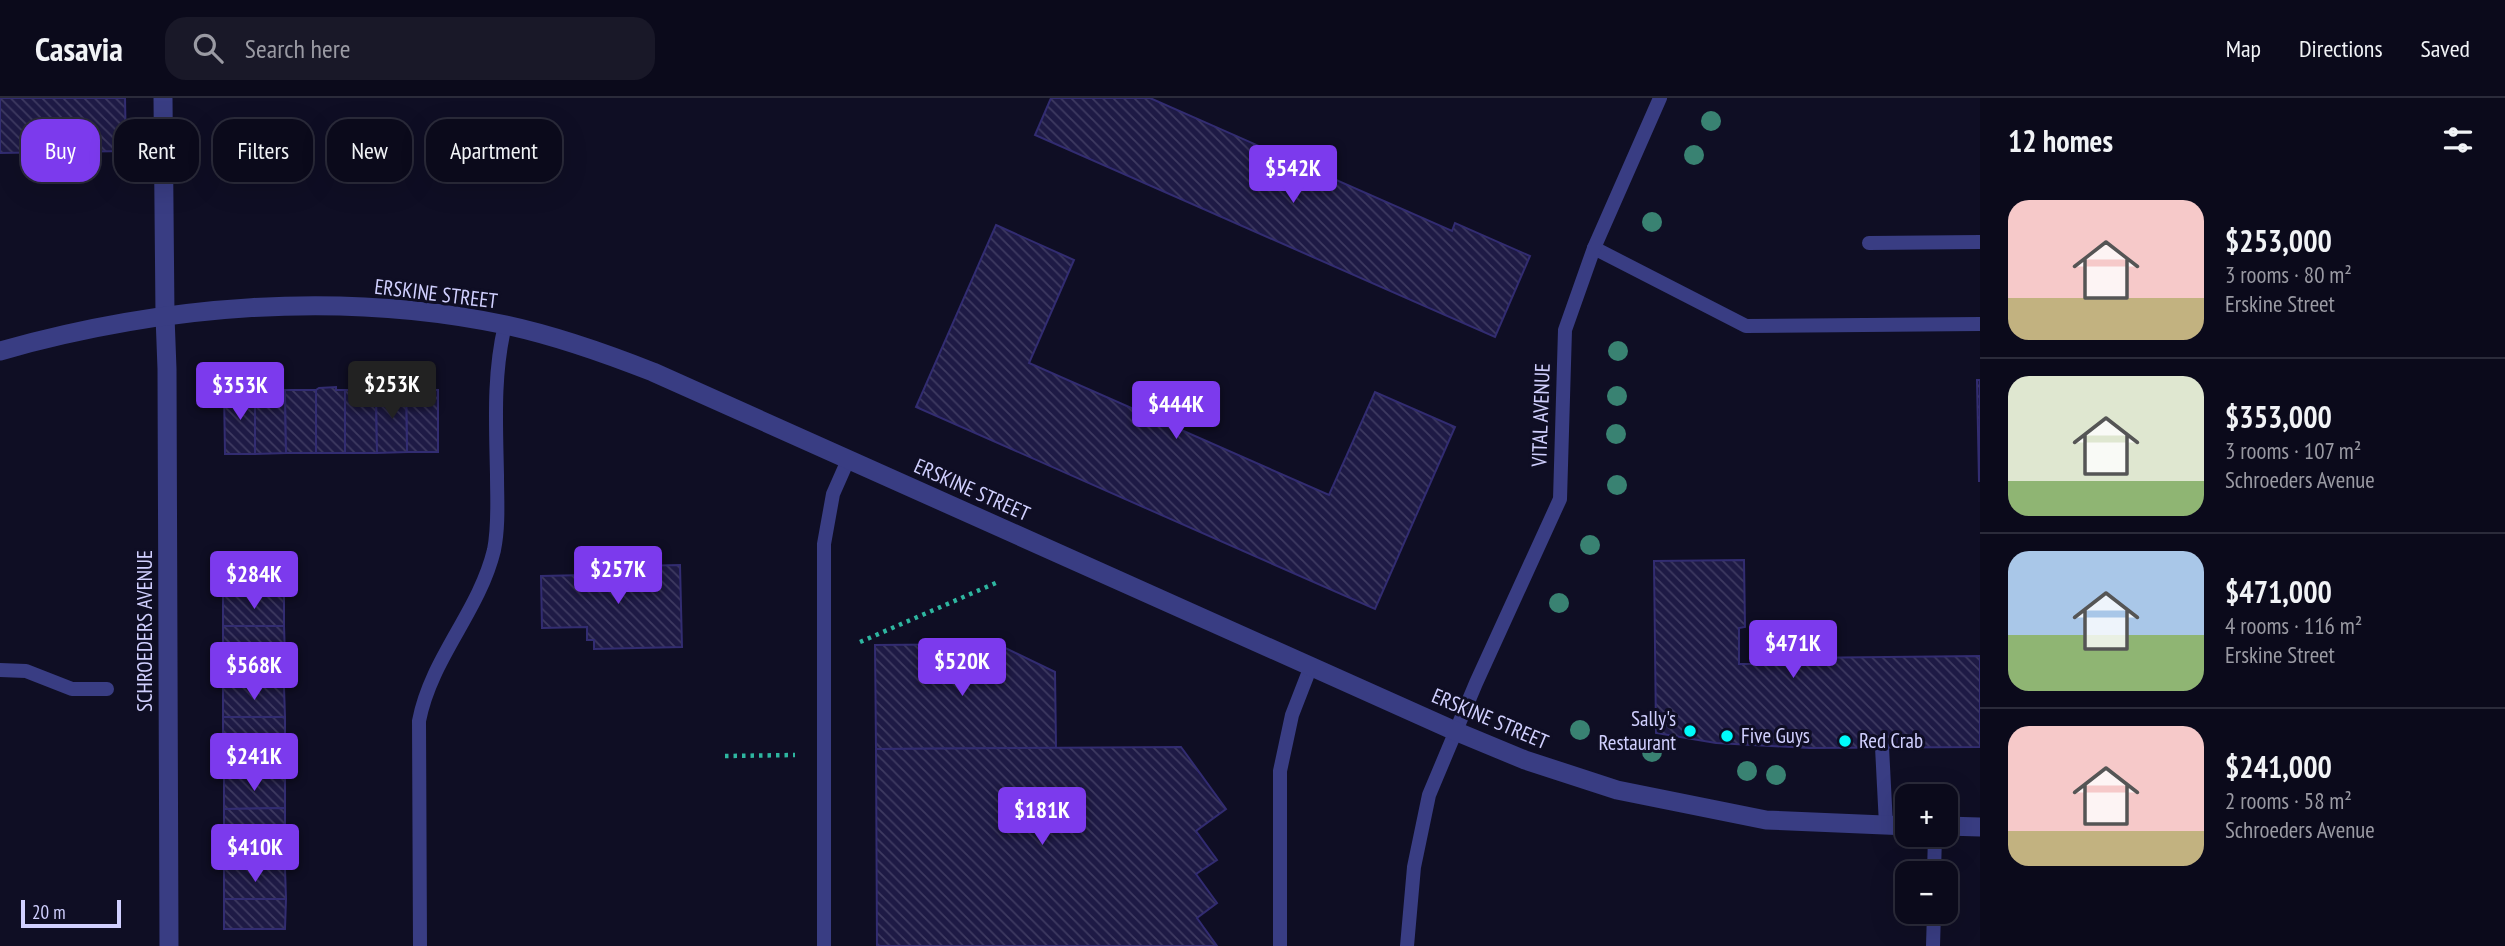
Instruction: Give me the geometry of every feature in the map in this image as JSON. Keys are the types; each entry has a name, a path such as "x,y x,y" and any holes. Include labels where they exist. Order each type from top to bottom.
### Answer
{"street":[{"name":"SCHROEDERS AVENUE","path":"163,98 169,946"},
{"name":"ERSKINE STREET","path":"4,347 100,326 165,316 243,309 326,306 434,313 505,325 618,358 1525,760 1617,790 1766,820 1895,825"},
{"path":"1958,827 1980,827"}],"lane":[{"name":"VITAL AVENUE","path":"1407,946 1414,867 1425,811 1434,782 1560,499 1565,330 1594,248 1660,98"},
{"path":"1869,243 1980,242"},
{"path":"1594,248 1745,326 1980,324"},
{"path":"420,946 419,721 434,671 483,583 494,550 498,519 496,379 505,325"},
{"path":"824,946 824,544 832,494 848,460"},
{"path":"1280,946 1280,771 1292,715 1311,666"},
{"path":"0,670 26,671 72,689 107,689"},
{"path":"1882,747 1886,825"},
{"path":"1933,946 1934,924"}],"path":[{"path":"860,642 998,582"},
{"path":"725,756 795,755"}],"building":[{"path":"0,98 125,98 125,119 114,119 114,151 100,151 100,119 21,119 21,153 0,153"},
{"path":"1051,98 1150,98 1452,231 1455,223 1530,256 1495,337 1035,135"},
{"path":"996,225 1074,260 1029,363 1329,495 1375,392 1455,427 1375,609 916,407"},
{"path":"1977,380 1980,380 1980,481 1979,481"},
{"path":"336,387 336,390 345,390 345,453 316,453 316,390"},
{"path":"351,387 376,390 377,453 345,453 345,390 351,390"},
{"path":"244,388 255,388 255,454 225,454 224,391 243,391"},
{"path":"406,389 438,390 438,452 407,452"},
{"path":"406,389 407,452 377,453 376,390"},
{"path":"255,390 285,390 286,453 255,454"},
{"path":"285,390 316,390 316,453 286,453"},
{"path":"1744,560 1745,627 1739,628 1739,664 1794,664 1794,658 1980,656 1980,747 1809,748 1716,743 1656,733 1654,561"},
{"path":"680,565 682,647 594,649 594,640 587,640 587,627 542,628 541,576 586,575 586,567"},
{"path":"223,566 284,566 284,596 223,596"},
{"path":"223,596 284,596 284,626 223,626"},
{"path":"223,626 284,626 285,656 223,657"},
{"path":"997,644 1055,672 1056,748 876,749 875,645"},
{"path":"285,656 284,687 223,687 223,657"},
{"path":"223,687 284,687 285,717 223,717"},
{"path":"223,717 285,717 285,747 223,748"},
{"path":"285,747 285,778 224,778 223,748"},
{"path":"1181,747 1226,809 1196,831 1217,860 1196,874 1217,903 1197,918 1217,946 877,946 876,749"},
{"path":"224,778 285,778 285,808 224,809"},
{"path":"285,808 285,838 224,838 224,809"},
{"path":"224,838 285,838 285,869 224,869"},
{"path":"224,869 285,869 286,899 224,899"},
{"path":"224,899 286,899 285,929 224,929"}],"place":[{"name":"Sally's Restaurant","path":"1690,731"},
{"name":"Five Guys","path":"1727,736"},
{"name":"Red Crab","path":"1845,741"}]}
